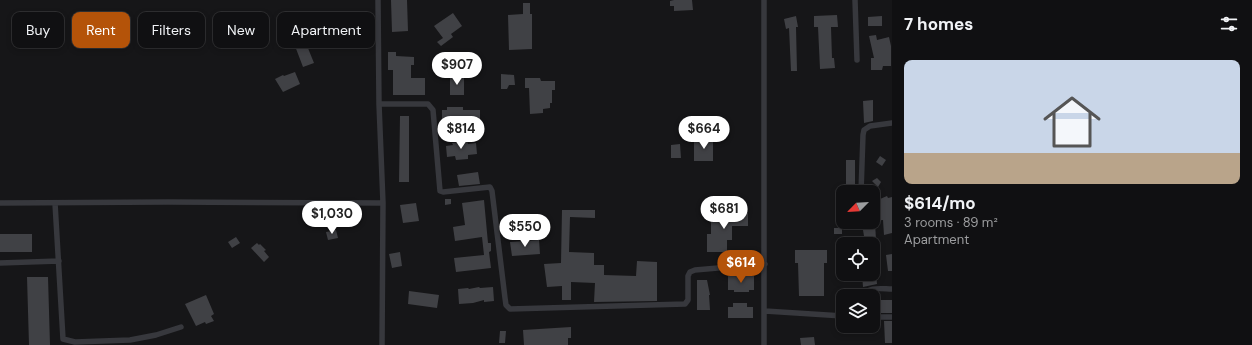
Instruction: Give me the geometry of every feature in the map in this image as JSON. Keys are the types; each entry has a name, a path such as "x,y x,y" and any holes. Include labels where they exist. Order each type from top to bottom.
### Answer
{"street":[{"path":"378,0 379,104 383,203 382,345"},
{"path":"764,0 764,345"},
{"path":"855,0 857,60"},
{"path":"379,104 428,104 431,107 433,110 440,191 490,188 492,191 506,305 510,309 685,304 688,300 688,276 690,272 695,270 765,264"},
{"path":"861,185 864,130 870,126 892,123"},
{"path":"0,203 383,203"},
{"path":"55,203 63,339 75,342 130,340 156,335 181,327"},
{"path":"0,263 59,261"},
{"path":"880,289 892,289"},
{"path":"765,311 836,316"},
{"path":"880,317 892,317"}],"building":[{"path":"391,0 407,0 408,31 392,32"},
{"path":"692,0 693,10 674,11 674,6 670,6 670,1"},
{"path":"523,3 530,3 530,14 532,14 532,49 509,50 508,15 523,14"},
{"path":"453,13 462,26 451,34 453,37 441,46 437,42 443,38 434,26"},
{"path":"837,15 838,27 831,27 832,58 834,58 835,68 820,69 818,27 814,27 814,16"},
{"path":"796,16 798,27 796,27 797,71 791,71 789,28 786,29 784,19"},
{"path":"882,16 882,26 868,26 868,17"},
{"path":"876,35 877,40 889,37 891,46 891,66 883,66 882,70 871,70 871,58 874,58 869,36"},
{"path":"296,48 308,48 314,63 303,67"},
{"path":"388,52 396,52 396,56 414,57 414,65 411,65 411,78 425,78 425,95 393,95 393,70 388,70"},
{"path":"295,72 300,84 283,92 275,79"},
{"path":"501,74 514,75 515,85 509,85 507,89 501,89"},
{"path":"450,77 464,77 464,95 450,95"},
{"path":"525,78 540,78 541,81 555,81 555,90 552,90 552,103 550,103 550,108 543,109 543,113 530,114 529,88 525,88"},
{"path":"873,100 873,121 864,123 863,101"},
{"path":"447,107 463,107 463,110 480,110 480,120 468,120 468,124 442,124 442,110 447,110"},
{"path":"400,116 409,116 409,182 399,182"},
{"path":"694,139 713,139 713,161 694,161"},
{"path":"467,141 468,144 476,143 477,154 468,155 468,159 456,160 455,156 447,157 446,146 453,145 452,143"},
{"path":"680,144 681,158 671,158 671,145"},
{"path":"880,156 886,160 882,166 876,162"},
{"path":"846,160 855,160 855,185 846,185"},
{"path":"478,172 480,184 459,186 457,175"},
{"path":"877,178 881,182 879,185 876,185 872,181"},
{"path":"887,196 888,198 892,197 892,233 884,235 883,220 880,220 880,199"},
{"path":"445,199 451,199 451,204 445,205"},
{"path":"484,200 488,243 491,243 491,251 489,252 491,268 456,272 454,258 484,255 482,237 455,241 453,227 465,225 462,203"},
{"path":"416,203 419,221 403,223 400,205"},
{"path":"562,210 595,210 595,218 570,217 569,252 594,253 594,265 604,265 604,275 636,276 637,261 657,262 657,301 594,302 595,283 571,282 571,300 562,300 562,286 547,287 544,264 561,263"},
{"path":"711,212 748,213 748,226 732,226 732,240 727,240 727,252 707,252 707,234 711,234"},
{"path":"834,228 842,229 842,234 834,234"},
{"path":"863,229 875,229 876,237 864,237"},
{"path":"336,230 338,238 328,240 326,232"},
{"path":"0,234 32,234 32,252 0,252"},
{"path":"236,237 240,243 232,248 228,242"},
{"path":"539,240 540,254 512,256 510,242"},
{"path":"257,243 266,250 264,251 269,257 264,262 251,248"},
{"path":"795,250 827,250 827,263 824,263 824,296 799,296 798,263 795,263"},
{"path":"400,252 402,266 392,268 389,254"},
{"path":"892,254 892,271 888,271 886,255"},
{"path":"728,276 754,276 754,290 749,290 749,292 734,292 734,290 728,290"},
{"path":"27,277 48,277 50,345 29,345"},
{"path":"697,280 707,280 710,295 710,310 697,310"},
{"path":"863,281 877,281 877,284 863,287"},
{"path":"493,287 494,301 484,302 484,300 473,303 459,304 458,289"},
{"path":"409,291 439,295 437,308 408,304"},
{"path":"206,295 214,314 211,316 214,321 206,324 205,322 196,326 185,304"},
{"path":"880,300 892,300 892,313 880,313"},
{"path":"733,303 747,303 747,307 753,307 753,318 728,318 728,307 733,307"},
{"path":"884,321 892,321 892,343 885,343"},
{"path":"571,327 571,338 568,338 568,345 524,345 523,330"},
{"path":"500,331 506,331 505,343 499,343"},
{"path":"814,337 815,345 801,345 800,338"}]}
